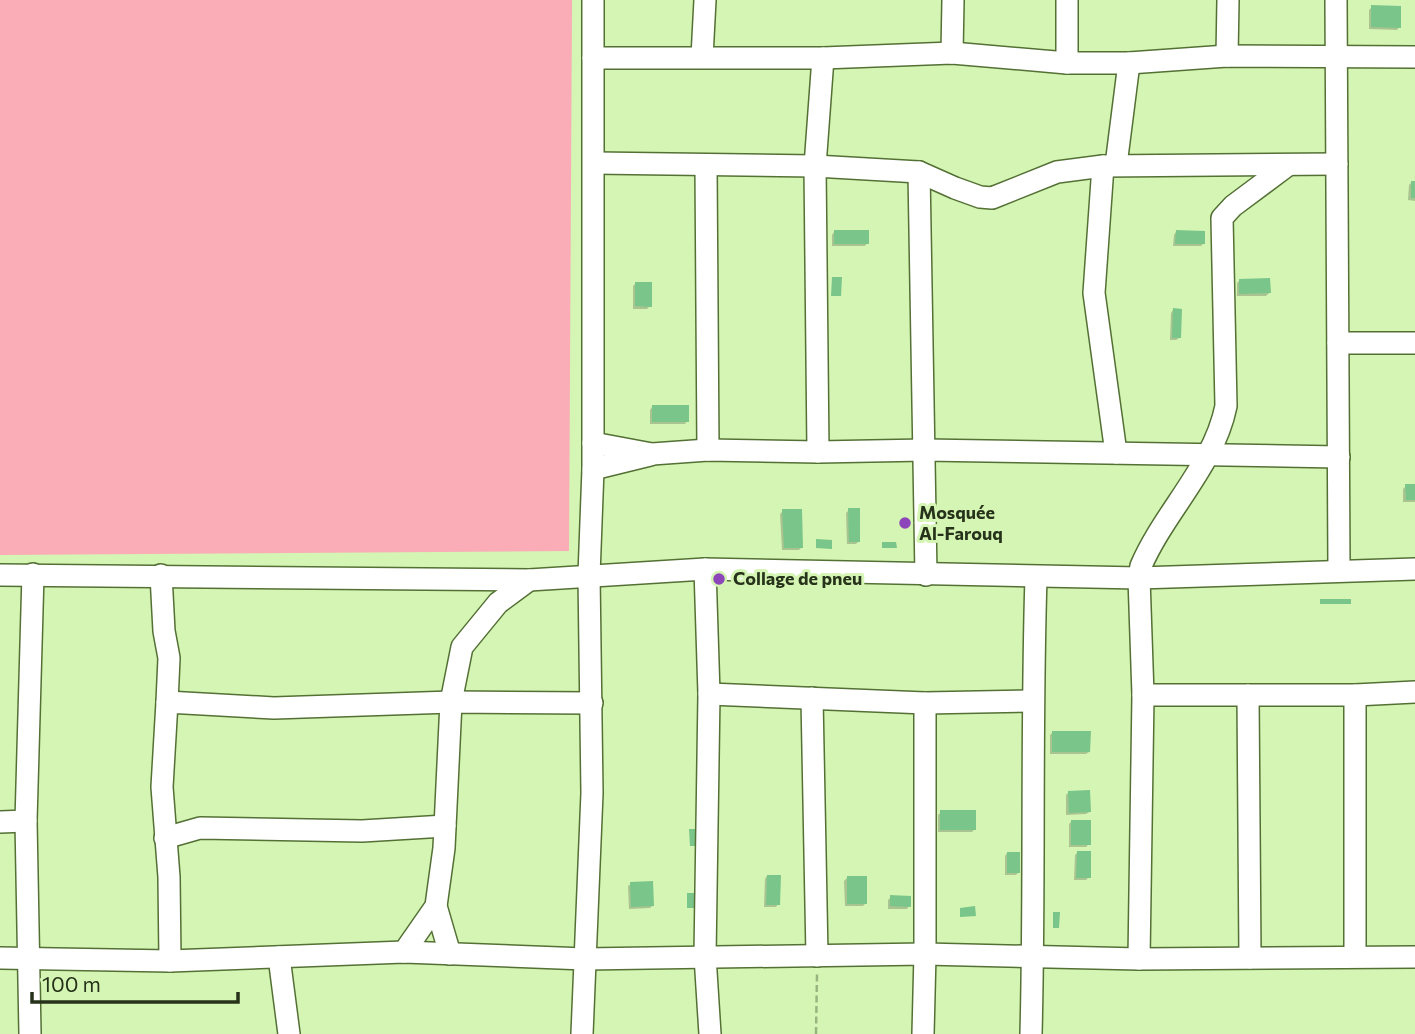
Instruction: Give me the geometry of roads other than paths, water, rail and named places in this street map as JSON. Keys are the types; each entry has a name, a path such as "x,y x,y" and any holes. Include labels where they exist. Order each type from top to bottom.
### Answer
{"street":[{"path":"582,1034 592,793 589,575 593,469 593,0"},
{"path":"702,57 705,0"},
{"path":"952,53 953,0"},
{"path":"1067,0 1067,63"},
{"path":"1227,56 1228,0"},
{"path":"1336,0 1339,570"},
{"path":"593,58 823,58 952,53 1067,63 1129,63 1227,56 1415,57"},
{"path":"818,452 815,166 823,58"},
{"path":"1115,453 1094,293 1110,166 1129,63"},
{"path":"594,163 815,166 919,172 986,198 1057,172 1110,166 1337,164"},
{"path":"1139,959 1143,695 1139,578 1145,557 1207,456 1223,421 1226,406 1222,218 1233,206 1288,165"},
{"path":"706,166 708,450"},
{"path":"919,172 926,575"},
{"path":"1338,343 1415,343"},
{"path":"593,443 652,454"},
{"path":"593,469 652,454 708,450 925,450 1339,457"},
{"path":"705,569 709,694 705,956 710,1034"},
{"path":"0,575 529,580 705,569 1036,578 1139,578 1415,569"},
{"path":"30,1034 26,821 33,574"},
{"path":"161,575 164,631 169,658 162,787 169,877 170,961"},
{"path":"1031,1034 1032,701 1036,578"},
{"path":"404,952 436,905 443,867 451,702 465,642 498,603 529,580"},
{"path":"1143,695 1355,695 1415,692"},
{"path":"709,694 925,703 1032,701"},
{"path":"1248,695 1250,958"},
{"path":"1355,695 1355,957"},
{"path":"812,698 817,956"},
{"path":"167,702 274,708 451,702 592,703"},
{"path":"923,1034 925,703"},
{"path":"0,822 26,821"},
{"path":"165,838 210,828 362,831 445,826"},
{"path":"436,905 450,954"},
{"path":"0,958 170,961 404,952 585,958 925,954 1139,959 1415,957"},
{"path":"279,957 289,1034"}],"place":[{"name":"Mosquée Al-Farouq","path":"905,523"},
{"name":"Collage de pneu","path":"719,579"}]}
